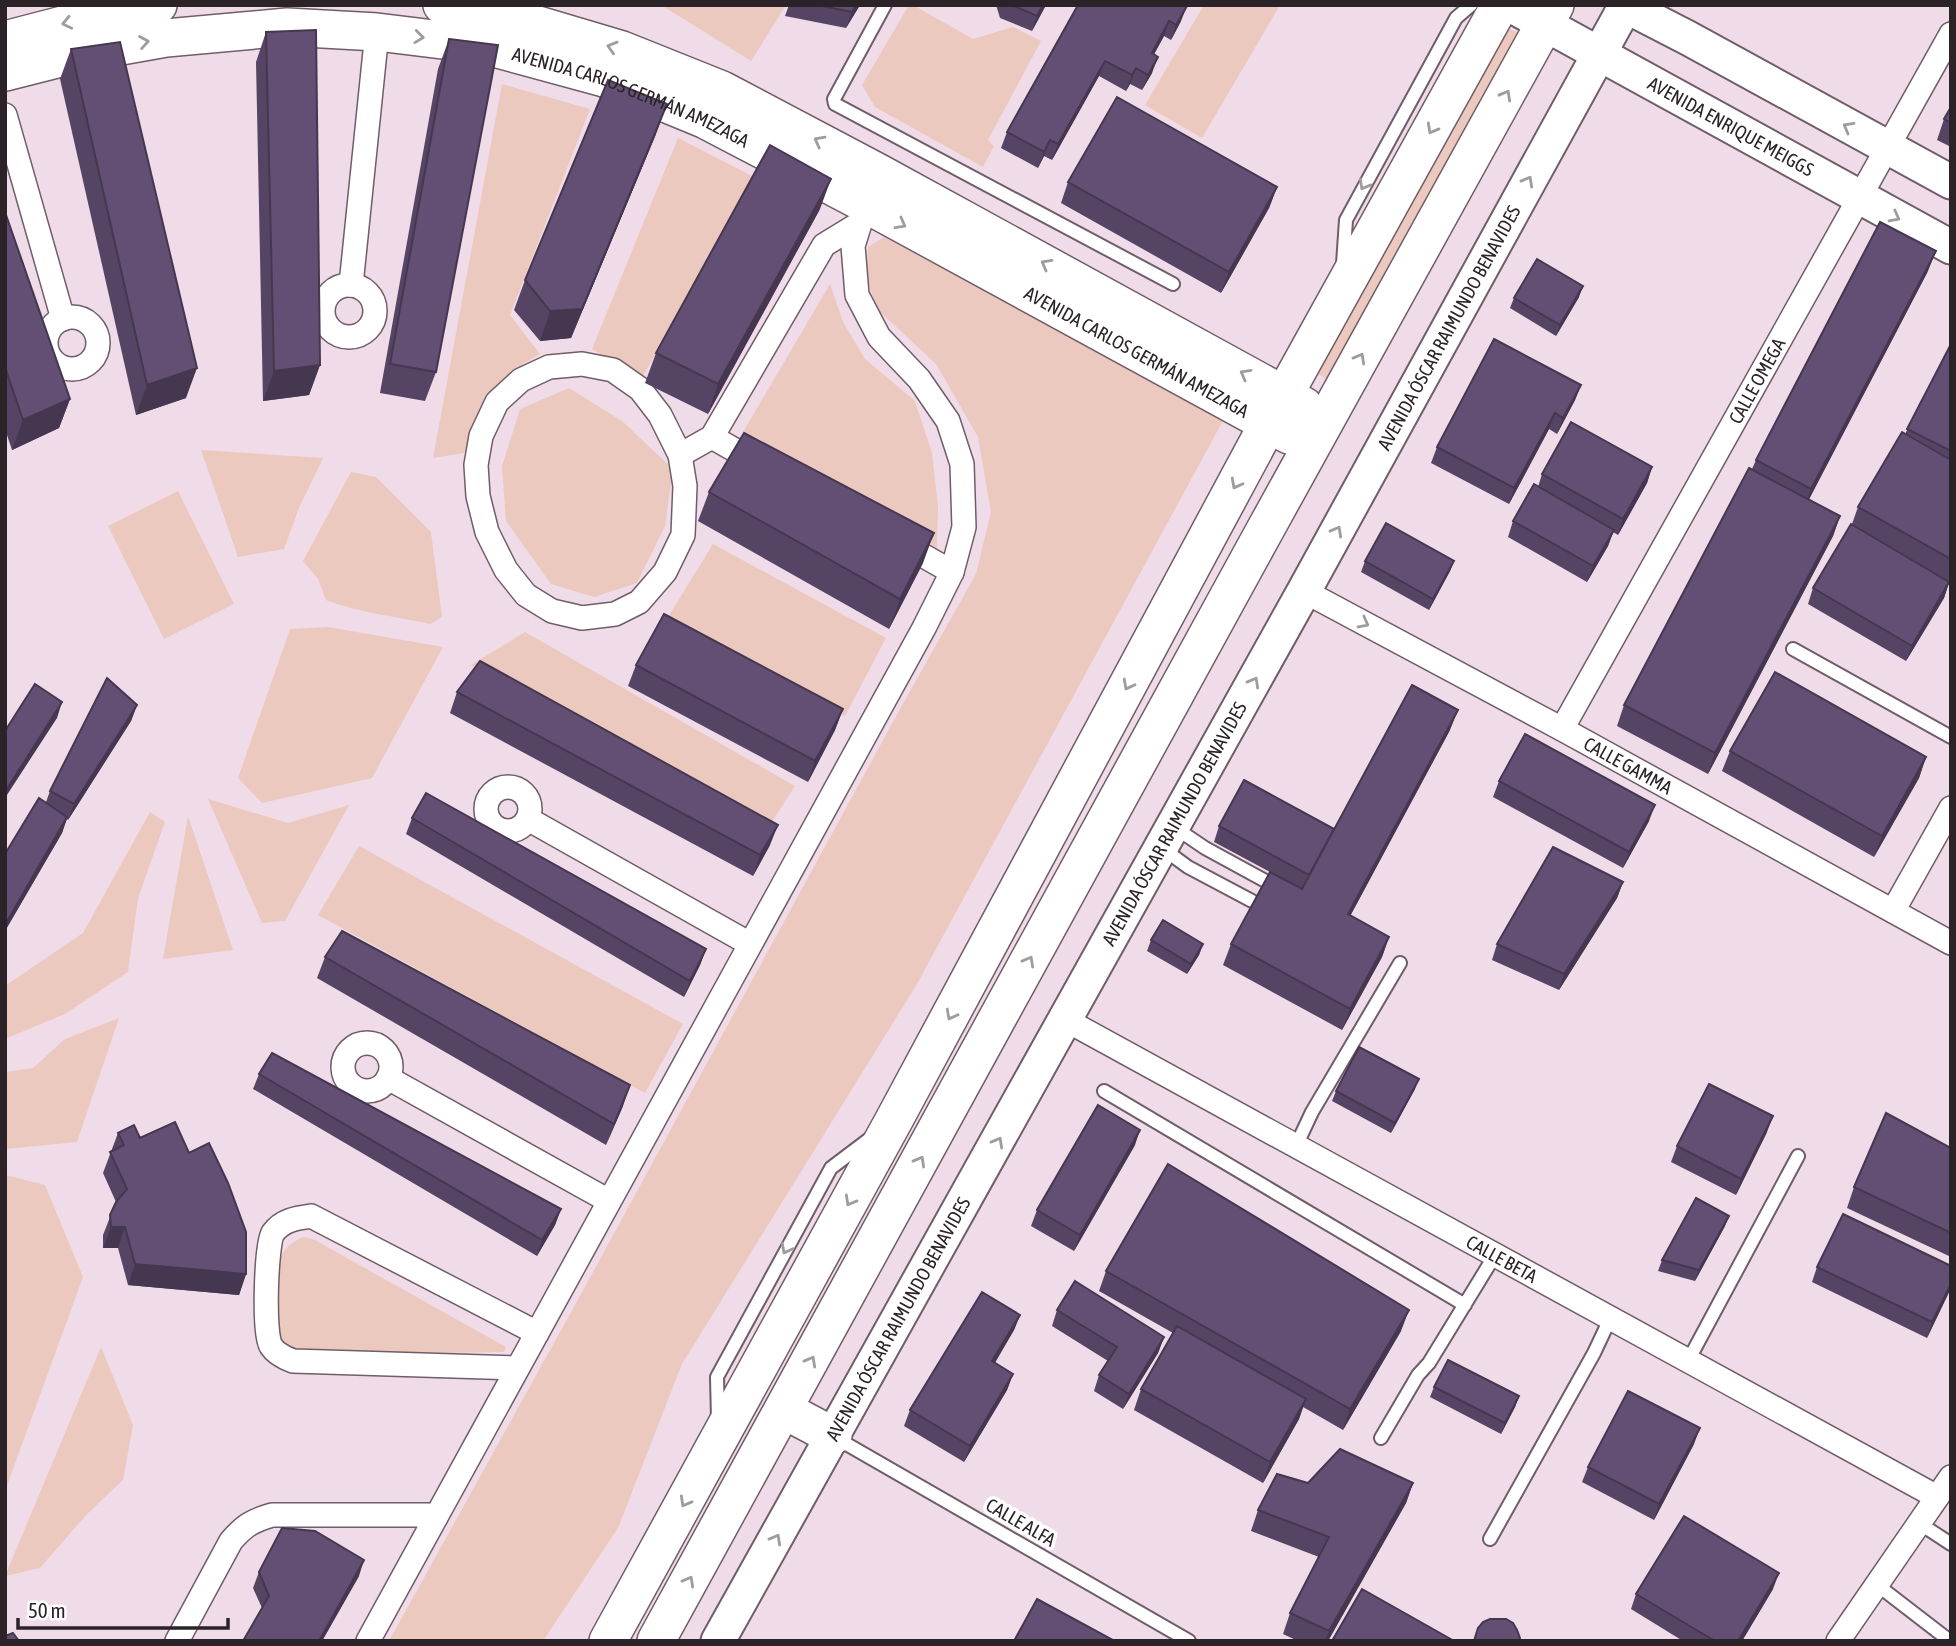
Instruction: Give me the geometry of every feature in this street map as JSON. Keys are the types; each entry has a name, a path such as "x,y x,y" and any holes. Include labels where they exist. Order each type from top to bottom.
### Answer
{"main road":[{"path":"5,40 78,21 158,5"},
{"name":"AVENIDA CARLOS GERMÁN AMEZAGA","path":"442,5 501,14 622,50 722,90 879,173 1277,410"},
{"path":"608,1641 1500,5"},
{"name":"AVENIDA ENRIQUE MEIGGS","path":"1510,5 1550,15 1599,54 1951,247"},
{"path":"1625,6 1951,182"},
{"name":"AVENIDA ÓSCAR RAIMUNDO BENAVIDES","path":"718,1641 1304,591 1625,6"},
{"path":"656,1641 1550,15"},
{"name":"AVENIDA CARLOS GERMÁN AMEZAGA","path":"5,72 76,54 181,37 286,27 377,32 482,45 604,78 706,120 863,214 1319,432"},
{"path":"784,1410 833,1436"}],"street":[{"path":"351,285 377,32"},
{"name":"CALLE OMEGA","path":"1562,729 1951,34"},
{"path":"5,115 63,319"},
{"path":"680,455 712,437 824,245 863,214"},
{"path":"368,1641 924,628 952,572 964,527 962,464 948,421 919,379 879,337 857,295 853,246 863,214"},
{"path":"582,364 613,370 639,389 660,415 680,455 685,486 683,535 665,572 639,602 615,614 582,618 552,611 526,595 506,570 487,532 478,496 476,465 481,436 497,402 522,380 549,367 582,364"},
{"path":"712,437 784,478"},
{"path":"880,532 952,572"},
{"name":"CALLE GAMMA","path":"1304,591 1951,943"},
{"path":"1893,911 1951,808"},
{"path":"528,819 750,944"},
{"name":"CALLE BETA","path":"1066,1020 1937,1497"},
{"path":"388,1078 609,1200"},
{"path":"517,1368 293,1361 281,1356 270,1345 267,1335 267,1280 271,1235 281,1224 295,1218 311,1216 537,1333"},
{"path":"1838,1641 1951,1477"},
{"path":"177,1641 231,1541 243,1527 254,1520 272,1515 436,1517"}],"lane":[{"path":"885,5 834,99 835,104 1173,284"},
{"path":"1342,291 1346,219 1456,18 1471,5"},
{"path":"1793,649 1951,737"},
{"path":"1167,837 1205,848 1271,884"},
{"path":"1167,837 1188,867 1252,901"},
{"path":"1296,1146 1312,1112 1400,963"},
{"path":"1104,1091 1465,1305"},
{"path":"1688,1361 1798,1156"},
{"path":"1381,1438 1495,1255"},
{"path":"1490,1539 1594,1353 1610,1319"},
{"name":"CALLE ALFA","path":"833,1436 1189,1641"},
{"path":"1919,1523 1951,1544"},
{"path":"1876,1584 1950,1641"}],"shaded area":[{"path":"661,5 786,5 751,61"},
{"path":"909,5 973,39 1013,27 1041,41 988,140 994,146 983,167 875,107 862,85"},
{"path":"1204,5 1280,5 1202,138 1145,105"},
{"path":"1507,28 1526,36 1335,383 1317,374"},
{"path":"502,84 590,109 510,315 540,354 519,367 500,387 480,419 464,453 433,458"},
{"path":"678,138 754,177 642,378 592,349"},
{"path":"884,237 1225,417 917,984 682,1364 618,1528 543,1641 389,1641 976,574 991,512 978,437 936,364 877,309 866,276 868,247"},
{"path":"830,284 843,322 865,359 915,401 932,453 938,506 937,548 743,432"},
{"path":"569,388 622,421 673,469 665,526 637,583 594,597 551,584 506,521 502,466 520,409"},
{"path":"201,450 323,458 299,508 284,549 238,557"},
{"path":"351,472 376,477 431,532 442,617 430,624 364,611 326,600 318,579 303,561"},
{"path":"178,491 234,604 164,639 108,526"},
{"path":"713,544 886,638 845,716 668,617"},
{"path":"328,627 443,647 372,778 262,803 238,778 290,629"},
{"path":"525,632 795,786 766,831 471,665"},
{"path":"208,799 288,823 349,805 285,921 262,923"},
{"path":"150,812 165,822 138,898 128,972 65,1014 5,1039 5,986 83,933"},
{"path":"188,816 233,950 163,959"},
{"path":"359,846 683,1024 645,1093 318,915"},
{"path":"119,1018 77,1142 5,1149 5,1072 33,1068 65,1039"},
{"path":"5,1175 45,1185 83,1277 5,1491"},
{"path":"303,1237 313,1239 506,1347 504,1352 296,1355 277,1341 276,1285 284,1252"},
{"path":"101,1347 133,1425 123,1480 86,1515 40,1568 5,1576"}],"building":[{"path":"817,5 856,5 852,12"},
{"path":"1012,5 1043,5 1037,16"},
{"path":"1078,5 1187,6 1176,25 1169,21 1152,53 1158,57 1148,75 1136,68 1132,75 1105,61 1058,144 1050,140 1044,152 1007,132"},
{"path":"316,30 320,365 274,371 266,32"},
{"path":"449,39 498,45 436,372 390,364"},
{"path":"120,42 197,368 147,385 71,49"},
{"path":"608,80 667,104 582,309 550,311 525,280"},
{"path":"1117,97 1277,187 1229,272 1068,182"},
{"path":"1951,107 1951,123 1944,119"},
{"path":"770,145 831,179 718,384 656,353"},
{"path":"5,212 70,399 23,420 5,367"},
{"path":"1880,222 1936,251 1811,489 1756,460"},
{"path":"1537,259 1583,286 1560,325 1514,298"},
{"path":"1494,339 1581,385 1563,418 1555,413 1514,488 1437,447"},
{"path":"1951,344 1951,451 1907,429"},
{"path":"1571,422 1652,467 1623,519 1542,474"},
{"path":"1902,432 1951,460 1951,559 1858,507"},
{"path":"744,433 934,533 900,599 709,492"},
{"path":"1749,468 1840,516 1715,753 1624,705"},
{"path":"1534,484 1614,530 1593,566 1513,521"},
{"path":"1386,523 1454,561 1433,599 1365,561"},
{"path":"1851,524 1949,582 1912,646 1813,588"},
{"path":"664,614 843,709 815,761 636,665"},
{"path":"480,661 778,825 760,855 457,692"},
{"path":"1775,672 1926,757 1882,836 1730,751"},
{"path":"107,678 137,705 74,804 50,791"},
{"path":"35,684 62,702 5,792 5,731"},
{"path":"1412,685 1458,710 1348,914 1389,937 1350,1009 1231,944 1270,872 1302,889"},
{"path":"1525,734 1655,805 1629,852 1499,781"},
{"path":"1244,780 1334,829 1309,875 1219,826"},
{"path":"426,793 706,949 690,981 412,818"},
{"path":"39,798 67,817 5,925 5,854"},
{"path":"1553,847 1623,882 1564,974 1497,944"},
{"path":"1163,920 1203,944 1191,964 1151,940"},
{"path":"342,931 630,1085 614,1124 325,957"},
{"path":"1359,1047 1419,1079 1395,1123 1336,1091"},
{"path":"272,1053 561,1209 542,1240 259,1074"},
{"path":"1709,1084 1773,1116 1741,1179 1677,1146"},
{"path":"1098,1105 1140,1130 1080,1235 1037,1210"},
{"path":"1886,1113 1951,1148 1951,1233 1854,1187"},
{"path":"175,1122 189,1153 209,1143 228,1183 246,1232 246,1274 135,1264 125,1227 111,1227 110,1215 127,1189 110,1152 124,1145 118,1133 134,1125 140,1138"},
{"path":"1168,1164 1409,1310 1350,1409 1106,1271"},
{"path":"1696,1198 1729,1216 1699,1270 1662,1260"},
{"path":"1843,1214 1951,1266 1951,1284 1932,1322 1817,1267"},
{"path":"1075,1281 1164,1337 1129,1394 1099,1375 1117,1347 1057,1310"},
{"path":"982,1292 1020,1315 992,1361 1013,1374 970,1446 910,1410"},
{"path":"1177,1326 1306,1399 1270,1462 1141,1389"},
{"path":"1448,1360 1519,1396 1505,1423 1434,1387"},
{"path":"1628,1391 1700,1428 1659,1504 1588,1467"},
{"path":"1340,1449 1413,1483 1329,1631 1290,1613 1329,1537 1258,1510 1277,1474 1308,1483"},
{"path":"1684,1516 1779,1573 1738,1641 1715,1641 1636,1594"},
{"path":"282,1528 315,1531 364,1560 319,1641 243,1641 269,1596 259,1572"},
{"path":"1362,1589 1454,1641 1332,1641"},
{"path":"1037,1599 1113,1640 1113,1641 1014,1641"},
{"path":"1490,1619 1506,1619 1513,1623 1519,1641 1474,1641 1478,1628"},
{"path":"13,1633 19,1641 5,1641 5,1636"}]}
